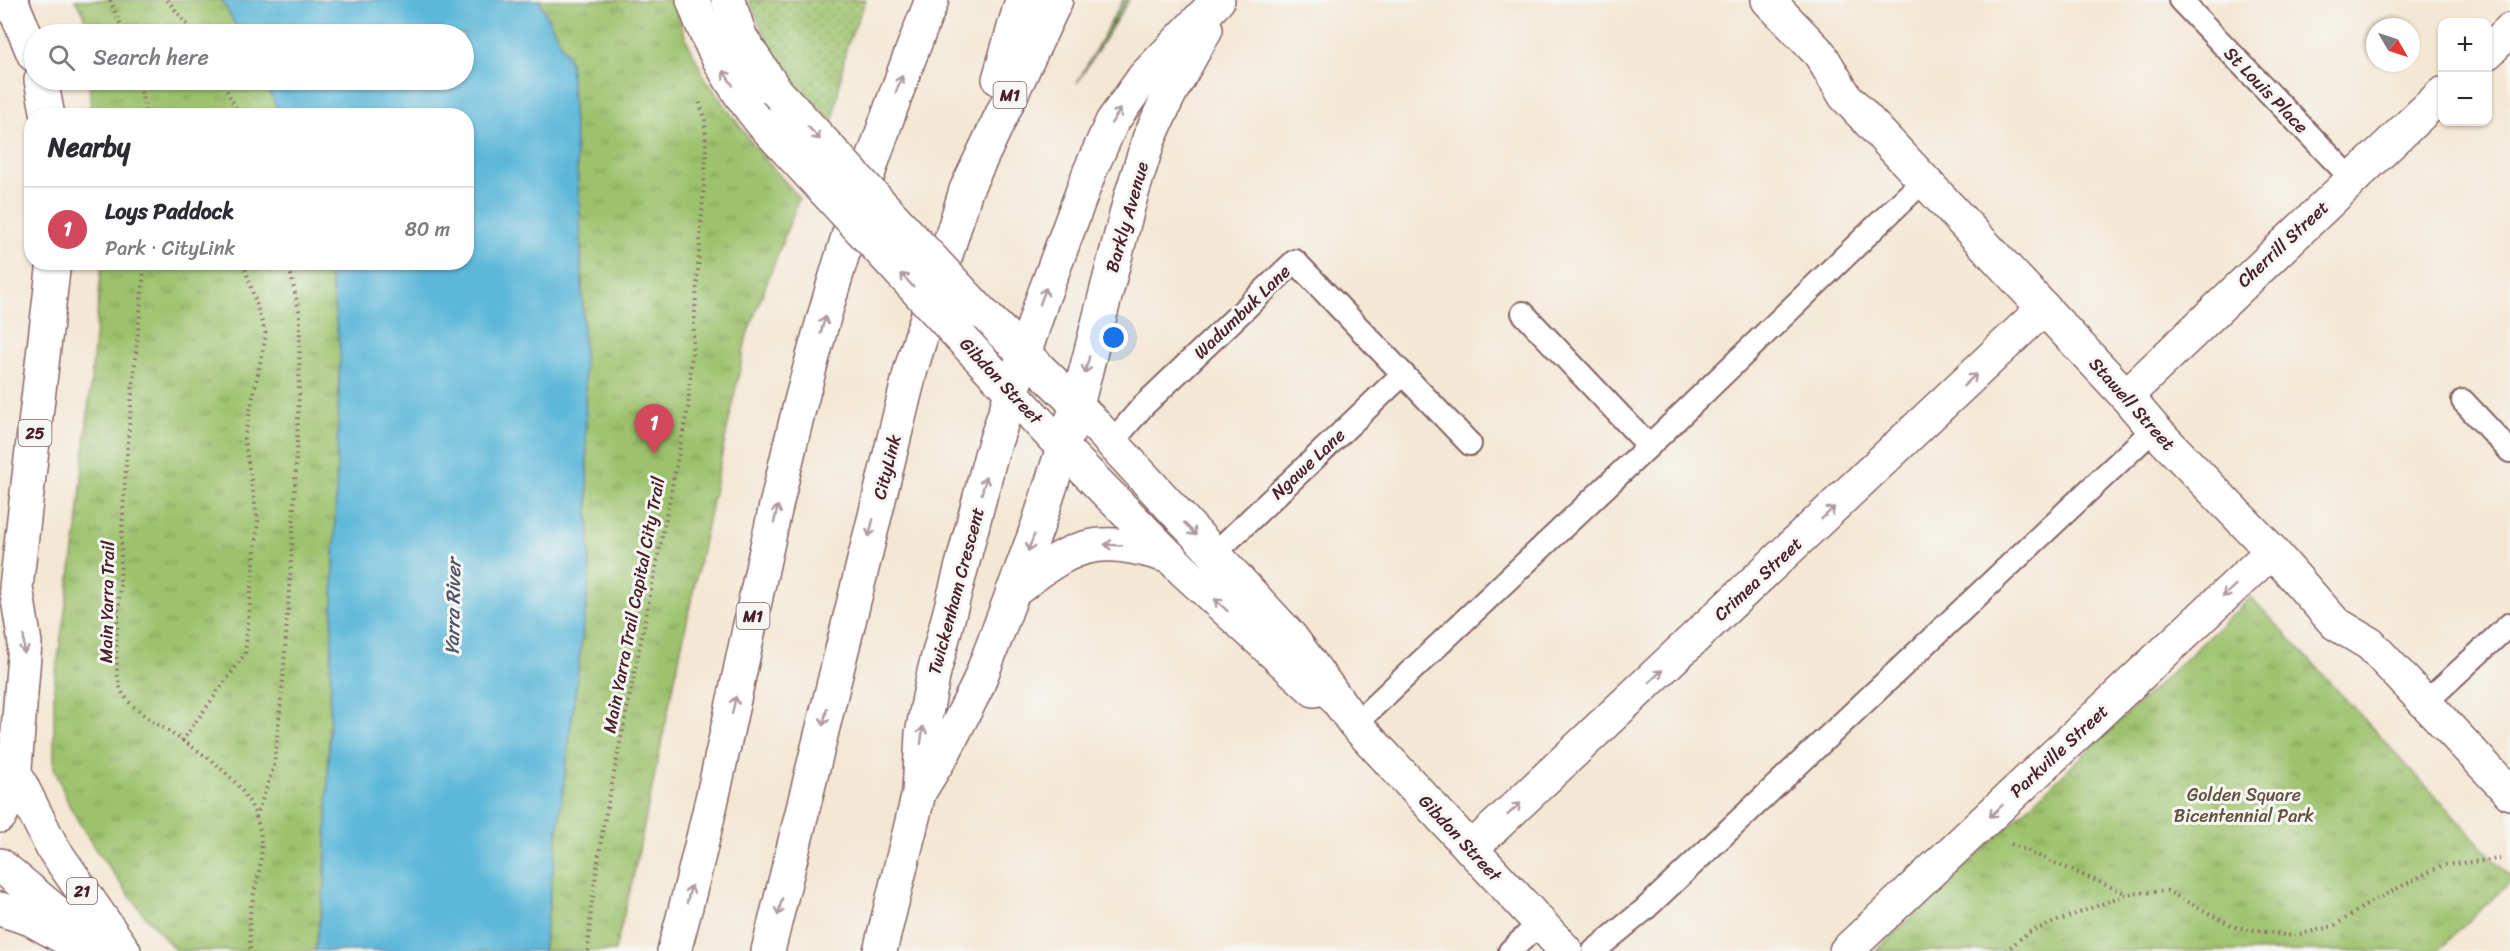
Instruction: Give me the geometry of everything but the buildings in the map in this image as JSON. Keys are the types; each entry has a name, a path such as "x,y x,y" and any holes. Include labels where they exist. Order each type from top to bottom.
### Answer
{"main road":[{"path":"12,0 24,31"},
{"name":"Gibdon Street","path":"693,0 720,64 746,104 764,124 1064,448 1170,557 1302,681 1354,724 1566,951"},
{"name":"Gibdon Street","path":"728,0 741,38 758,68 775,90 982,313 1113,441 1295,642 1354,724"},
{"name":"M1","path":"674,951 713,797 800,406 879,139 932,0"},
{"name":"M1","path":"966,190 1022,0"},
{"name":"CityLink","path":"768,951 911,369 966,190 1056,0"},
{"path":"1012,392 1024,352 1090,171 1112,122 1144,77 1218,0"},
{"name":"Barkly Avenue","path":"1064,448 1131,196 1149,139 1183,67 1225,0"},
{"name":"Stawell Street","path":"1768,0 1820,54 1845,96 1925,179 2154,429 2272,551 2335,623 2370,644 2510,793"},
{"path":"2492,47 2510,30"},
{"path":"43,90 46,108"},
{"name":"Cherrill Street","path":"2126,396 2438,98"},
{"name":"25","path":"15,770 25,643 8,598 53,270"},
{"name":"Crimea Street","path":"1471,849 2044,308"},
{"name":"Twickenham Crescent","path":"880,951 919,793 922,734 934,672 992,455 1012,392"},
{"name":"Twickenham Crescent","path":"919,793 964,714 1012,593 1064,448"},
{"path":"1012,593 1065,555 1091,546 1121,545 1170,557"},
{"name":"Parkville Street","path":"1846,951 2272,551"},
{"name":"21","path":"0,735 10,750 15,770 52,847 124,951"},
{"path":"0,816 13,790 15,770"},
{"name":"21","path":"0,865 103,951"},
{"path":"0,909 31,919 88,951"}],"lane":[{"name":"St Louis Place","path":"2180,0 2352,179"},
{"path":"1354,724 1649,446 1925,179"},
{"name":"Wadumbuk Lane","path":"1113,441 1143,406 1295,261 1470,444"},
{"path":"1523,313 1649,446"},
{"name":"Ngawe Lane","path":"1214,555 1403,374"},
{"path":"2463,401 2510,451"},
{"path":"1594,951 1644,910 2154,429"},
{"path":"2424,704 2510,624"},
{"path":"1510,951 1540,923"}],"path":[{"path":"110,0 121,24"},
{"path":"167,0 187,24"},
{"path":"141,90 144,108"},
{"path":"226,90 236,108"},
{"name":"Main Yarra Trail Capital City Trail","path":"588,951 591,908 603,828 688,408 706,157 705,119"},
{"name":"Main Yarra Trail","path":"144,270 122,525 119,683 125,696 134,707 203,753 223,770 243,793 255,817 261,838 260,863 250,914 250,951"},
{"path":"182,741 245,654 258,521 244,439 266,335 246,270"},
{"path":"255,817 274,766 283,681 293,530 300,315 290,270"},
{"path":"1977,829 2127,894"},
{"path":"2006,951 2027,933 2127,894 2167,891 2235,927 2292,936 2334,926 2371,902 2443,865 2500,859"}],"green space":[{"path":"75,0 222,0 235,24 85,24 84,14"},
{"path":"539,0 673,0 686,39 705,78 754,146 799,198 747,335 633,878 615,951 543,951 590,573 580,215 570,62"},
{"path":"749,0 866,0 846,48 833,122 790,79 773,54"},
{"path":"1123,0 1129,0 1077,83"},
{"path":"90,90 268,90 277,108 91,108"},
{"path":"101,270 330,270 340,352 325,886 315,951 176,951 141,911 94,847 70,807 54,768 54,685 77,529"},
{"name":"Golden Square Bicentennial Park","path":"2251,597 2510,877 2510,882 2437,951 1876,951"}],"water":[{"name":"Yarra River","path":"222,0 539,0 570,62 580,215 590,573 543,951 315,951 325,886 340,352 330,270 474,270 474,108 277,108 268,90 474,90 474,24 235,24"}],"place":[{"name":"Loys Paddock","path":"654,454"}]}
